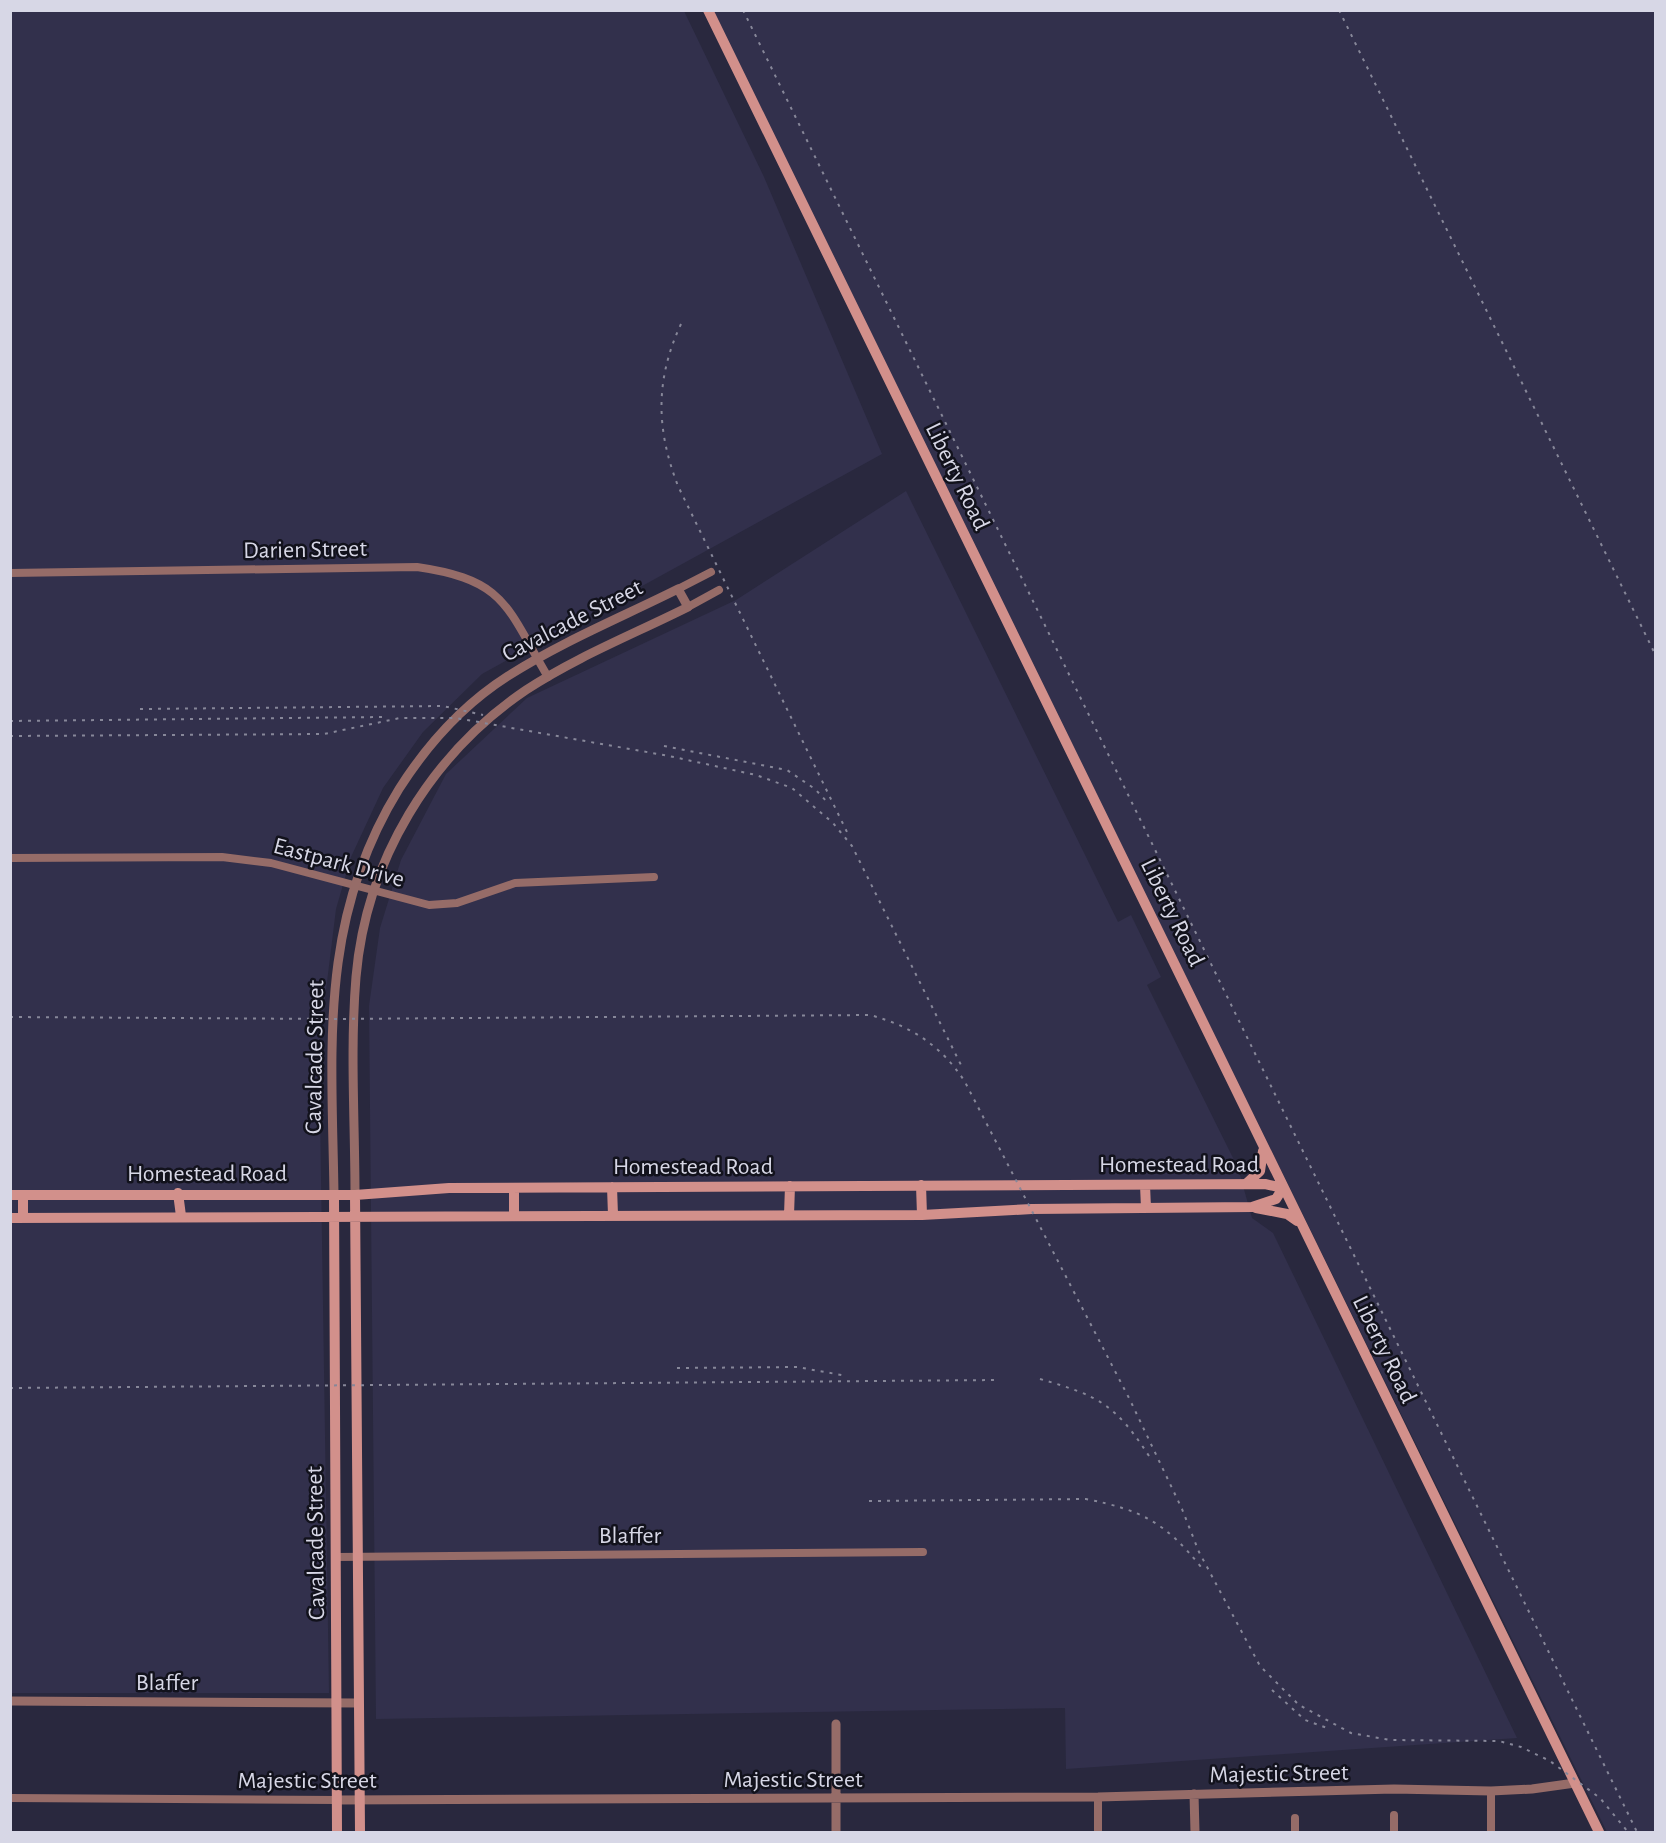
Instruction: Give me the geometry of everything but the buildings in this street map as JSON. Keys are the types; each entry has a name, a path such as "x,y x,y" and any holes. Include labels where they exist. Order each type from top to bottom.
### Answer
{"main road":[{"name":"Liberty Road","path":"708,10 1599,1833"},
{"path":"1246,1184 1257,1176 1263,1165 1263,1151 1258,1136"},
{"name":"Homestead Road","path":"10,1195 178,1193 355,1195 404,1190 514,1188 921,1185 1246,1184 1274,1185 1283,1188 1276,1199 1252,1207 1032,1209 922,1215 10,1218"},
{"path":"921,1185 922,1215"},
{"path":"1145,1185 1146,1208"},
{"path":"789,1215 790,1186"},
{"path":"612,1187 613,1215"},
{"path":"514,1188 514,1215"},
{"path":"178,1193 181,1216"},
{"path":"23,1195 23,1218"},
{"name":"Cavalcade Street","path":"334,1195 337,1833"},
{"name":"Cavalcade Street","path":"355,1195 360,1833"},
{"path":"1252,1207 1287,1214 1300,1225"}],"street":[{"name":"Darien Street","path":"10,573 417,567 447,572 486,587 500,598 521,627 548,677"},
{"name":"Cavalcade Street","path":"334,1195 333,1047 336,969 342,927 353,886 376,828 396,794 424,753 456,718 507,676 711,572"},
{"path":"678,589 688,607"},
{"name":"Cavalcade Street","path":"355,1195 356,976 373,892 384,863 413,806 463,742 509,702 548,677 719,590"},
{"path":"396,794 413,806"},
{"name":"Eastpark Drive","path":"10,858 222,857 271,863 373,892 429,905 458,903 515,883 654,877"},
{"path":"333,1047 354,1046"},
{"name":"Blaffer","path":"336,1557 923,1552"},
{"name":"Blaffer","path":"10,1701 358,1702"},
{"path":"836,1724 836,1833"},
{"name":"Majestic Street","path":"10,1798 360,1800 1098,1797 1394,1790 1491,1791 1532,1789 1575,1783"},
{"path":"1491,1791 1491,1833"},
{"path":"1194,1794 1195,1833"},
{"path":"1098,1797 1098,1833"},
{"path":"1394,1815 1394,1833"},
{"path":"1295,1818 1295,1833"}],"shaded area":[{"path":"11,11 684,11 764,177 882,454 482,674 423,732 383,788 351,857 336,909 319,1047 329,1693 11,1693"},
{"path":"710,11 1655,11 1655,1832 1607,1832"},
{"path":"906,491 1118,922 1131,915 1161,977 1147,985 1238,1168 1252,1218 1273,1233 1517,1738 1066,1769 1065,1708 376,1719 369,1006 380,928 401,860 446,774 527,698 736,600"}],"railway":[{"path":"743,10 1637,1832"},
{"path":"1339,10 1656,656"},
{"path":"681,324 666,365 663,385 662,424 671,465 678,486 847,832"},
{"path":"140,709 443,706 483,715"},
{"path":"10,721 382,717"},
{"path":"10,736 324,734 400,718 456,718 669,756 756,775 792,788 833,823 852,846 962,1067"},
{"path":"664,746 787,770 815,789 829,804"},
{"path":"10,1017 333,1019 870,1015 899,1025 936,1048 965,1082 1130,1400 1182,1509 1199,1552 1260,1666 1299,1705 1351,1733 1390,1740 1499,1741 1521,1747 1550,1761 1600,1798 1628,1832"},
{"path":"677,1368 797,1367 847,1376"},
{"path":"1040,1379 1077,1391 1104,1404 1126,1424 1149,1456"},
{"path":"10,1388 1000,1380"},
{"path":"869,1501 1086,1499 1122,1508 1151,1520 1176,1539 1201,1567"},
{"path":"1272,1690 1305,1720 1330,1729"}]}
